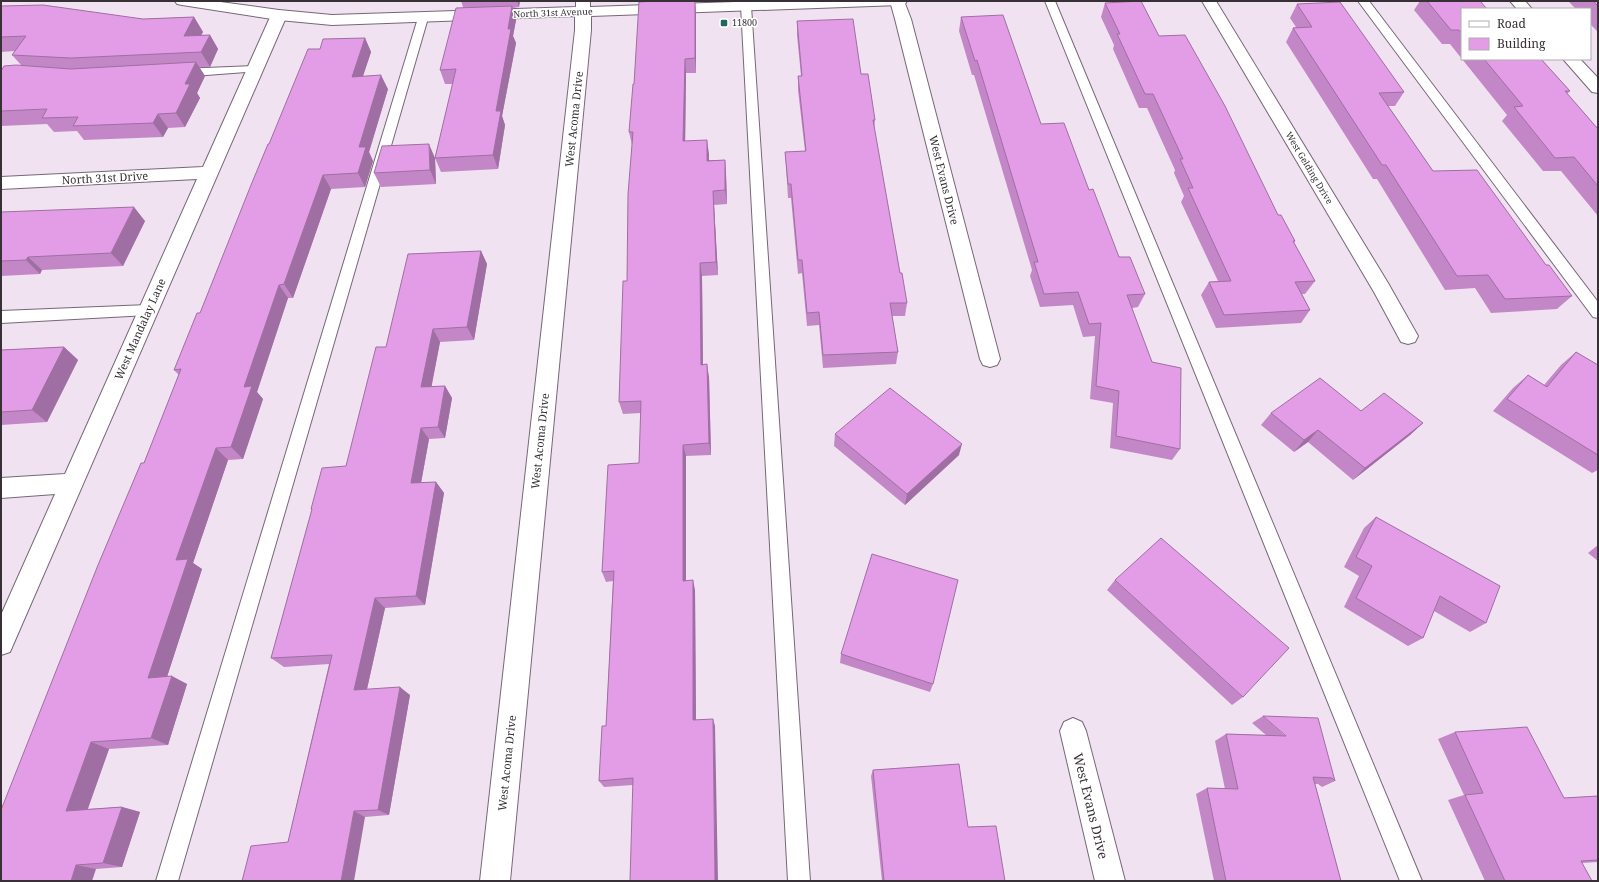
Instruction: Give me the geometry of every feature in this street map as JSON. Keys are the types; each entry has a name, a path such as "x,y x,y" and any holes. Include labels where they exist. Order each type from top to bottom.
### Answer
{"street":[{"name":"North 31st Avenue","path":"182,1 279,15 332,20 423,18 583,7 746,6 900,1"},
{"name":"West Evans Drive","path":"897,1 903,19 990,359"},
{"name":"West Gelding Drive","path":"1209,1 1381,288 1408,336"},
{"name":"West Acoma Drive","path":"495,881 583,30 583,7"},
{"name":"West Mandalay Lane","path":"1,643 279,15"},
{"path":"1572,60 1598,88"},
{"name":"North 31st Drive","path":"1,183 209,173"},
{"path":"1,488 72,483"},
{"name":"West Evans Drive","path":"1073,731 1110,881"}],"lane":[{"path":"1050,1 1411,881"},
{"path":"1363,1 1598,313"},
{"path":"746,6 771,446 799,881"},
{"path":"167,881 423,18"},
{"path":"167,73 255,69"},
{"path":"1,317 148,310"}],"building":[{"path":"695,1 695,58 685,59 683,141 707,140 707,161 725,160 725,190 713,191 716,262 700,263 701,365 707,364 709,443 683,445 683,581 693,580 693,720 713,719 715,881 630,881 633,778 599,781 602,726 606,726 614,571 602,572 608,465 639,463 641,401 619,402 623,281 627,281 628,194 633,132 629,132 634,84 639,2"},
{"path":"1141,1 1159,36 1185,35 1225,106 1278,215 1281,215 1295,241 1293,241 1315,281 1295,282 1310,310 1224,315 1209,282 1231,281 1188,188 1193,188 1180,159 1183,159 1153,94 1145,94 1117,34 1120,34 1105,3"},
{"path":"1427,1 1480,1 1486,8 1461,8 1461,32 1459,30 1451,30"},
{"path":"1593,1 1598,1 1598,6"},
{"path":"1340,2 1404,92 1379,93 1433,171 1477,170 1546,265 1549,265 1572,296 1505,299 1488,275 1457,276 1386,165 1382,165 1293,28 1312,27 1297,4"},
{"path":"43,5 143,19 194,17 184,36 210,35 201,52 71,58 12,55 26,36 1,37 1,6"},
{"path":"512,6 508,29 511,29 496,111 501,111 493,155 435,158 456,69 440,70 456,8"},
{"path":"1003,15 1041,124 1064,123 1089,190 1093,189 1119,257 1130,257 1145,294 1127,295 1152,362 1181,368 1180,449 1116,436 1119,391 1096,386 1101,323 1089,324 1078,292 1044,294 1034,262 1038,262 977,60 975,61 961,17"},
{"path":"853,19 861,74 868,74 875,120 873,120 900,273 902,273 907,303 890,303 898,352 823,355 819,312 807,313 802,260 798,260 791,184 788,184 785,152 806,151 798,76 802,76 797,21"},
{"path":"365,38 352,77 381,75 359,147 366,147 358,173 323,175 284,284 279,285 244,387 252,386 231,447 216,448 176,560 188,559 148,678 172,676 151,738 91,742 66,811 122,807 103,863 76,865 71,881 1,881 1,810 98,565 141,463 144,463 181,369 174,370 197,313 200,313 251,185 308,49 320,49 323,39"},
{"path":"1485,60 1542,60 1570,91 1565,91 1598,129 1598,186 1574,157 1555,158 1514,107 1523,106"},
{"path":"196,62 185,84 190,84 176,113 158,114 153,123 73,126 78,117 42,118 47,109 1,111 1,71 4,66 16,65 71,69"},
{"path":"429,144 430,170 374,173 382,146"},
{"path":"134,207 111,253 28,257 26,260 1,261 1,212"},
{"path":"481,251 467,327 433,329 421,387 445,386 438,427 421,428 411,483 436,482 416,596 375,598 354,690 400,687 378,810 354,811 341,881 242,881 251,846 288,842 332,655 271,658 322,468 346,466 376,347 386,347 408,254"},
{"path":"64,347 32,410 1,412 1,350"},
{"path":"1576,352 1598,365 1598,455 1507,399 1528,375 1547,387"},
{"path":"1320,378 1361,411 1384,393 1423,423 1365,468 1318,430 1304,440 1271,413"},
{"path":"890,388 962,444 907,494 835,434"},
{"path":"1376,517 1500,586 1486,623 1440,596 1423,638 1356,598 1372,566 1356,557"},
{"path":"1161,538 1289,648 1243,697 1115,580"},
{"path":"872,554 958,580 933,684 841,654"},
{"path":"1263,716 1318,718 1335,781 1332,778 1313,777 1341,881 1226,881 1207,788 1238,789 1226,734 1286,736"},
{"path":"1527,727 1564,798 1598,796 1598,860 1581,861 1592,881 1505,881 1465,795 1483,793 1455,732"},
{"path":"959,764 968,827 996,826 1005,881 884,881 873,770"}],"place":[{"name":"11800","path":"724,23"}]}
